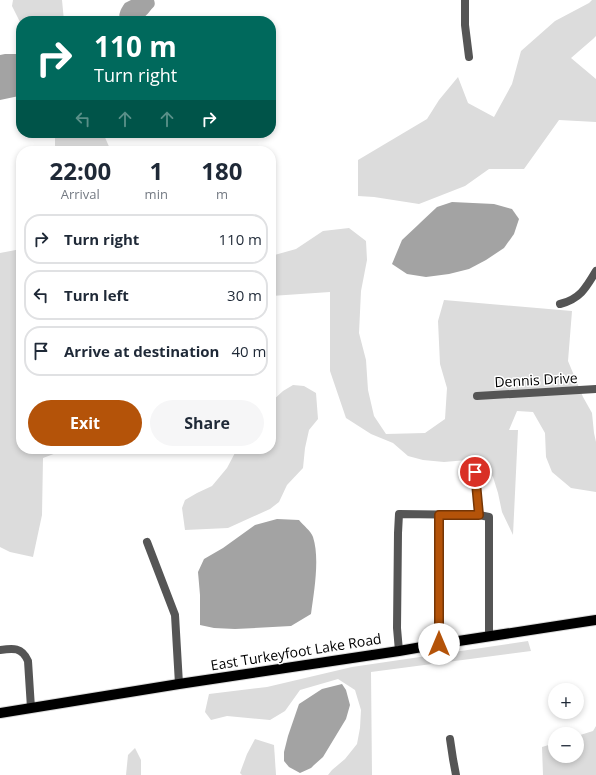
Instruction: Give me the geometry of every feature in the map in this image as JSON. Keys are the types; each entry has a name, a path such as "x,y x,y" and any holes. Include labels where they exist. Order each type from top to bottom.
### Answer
{"main road":[{"name":"East Turkeyfoot Lake Road","path":"0,713 596,620"}],"street":[{"path":"465,0 469,57"},
{"path":"560,304 568,302 583,292 596,271"},
{"name":"Dennis Drive","path":"477,396 596,389"},
{"path":"475,472 479,515"},
{"path":"399,651 397,620 399,514 479,515 489,517 489,636"},
{"path":"439,515 439,644"},
{"path":"147,542 175,615 179,684"},
{"path":"0,650 13,648 26,655 28,661 31,708"},
{"path":"450,740 456,775"}],"shaded area":[{"path":"13,0 62,0 64,16 17,16 12,6"},
{"path":"131,0 154,0 155,5 145,16 120,16 120,12 125,3"},
{"path":"592,0 596,0 596,36 571,58 596,79 596,122 559,120 524,169 489,169 465,186 419,204 358,196 358,160 427,119 439,100 458,77 468,103 494,117 512,84 521,51 555,21"},
{"path":"16,54 16,97 0,100 0,55"},
{"path":"55,138 105,138 109,146 55,146"},
{"path":"452,202 494,204 512,209 519,219 514,234 504,248 486,260 469,269 449,274 426,277 407,274 392,264 402,240 437,207"},
{"path":"349,228 366,241 367,260 361,291 359,333 366,360 368,390 374,416 386,434 425,433 445,419 447,388 440,364 438,321 444,300 572,311 568,361 583,397 592,413 596,442 596,492 571,488 552,472 546,457 545,433 533,412 517,411 509,430 518,430 513,535 502,512 493,477 481,464 467,460 444,462 423,460 408,456 393,443 371,434 346,418 330,371 330,292 276,296 276,255 296,249 323,231"},
{"path":"16,250 16,454 54,454 43,458 42,515 33,557 10,552 0,547 0,253"},
{"path":"293,385 304,386 316,393 318,419 309,430 303,468 287,485 279,502 270,509 228,528 185,530 182,508 185,500 212,486 227,468 234,454 276,454 276,397"},
{"path":"277,519 299,520 309,530 313,537 316,565 311,614 291,626 235,629 214,628 200,625 198,572 204,559 223,548 255,525"},
{"path":"528,641 531,651 371,672 372,775 328,775 345,759 357,744 360,728 361,710 355,690 338,679 300,690 285,711 270,720 227,716 211,720 205,712 209,694 267,687 352,667"},
{"path":"342,684 346,690 350,705 346,719 323,757 311,768 300,773 289,767 284,761 284,752 299,704 322,689"},
{"path":"596,726 596,775 543,775 542,747 548,745 548,763 584,763 584,734 593,731"},
{"path":"255,739 274,745 276,775 242,775 240,773 247,754"},
{"path":"135,748 141,760 141,775 126,775 128,755"}],"route":[{"path":"439,644 439,515 479,515 475,472"}]}
